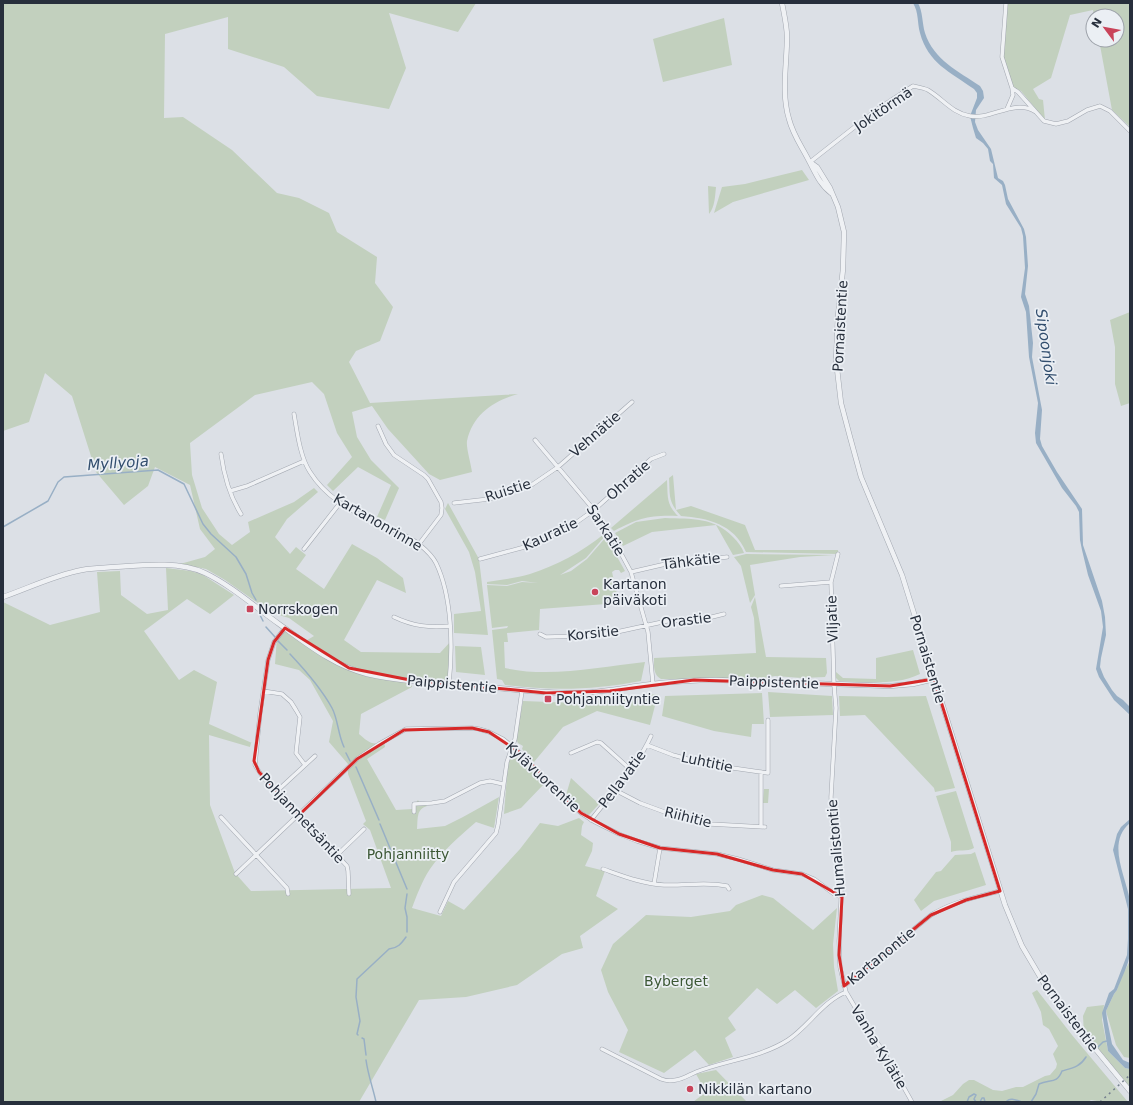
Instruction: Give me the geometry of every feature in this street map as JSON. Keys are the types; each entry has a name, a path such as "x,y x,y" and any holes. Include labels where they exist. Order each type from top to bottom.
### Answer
{"street":[{"name":"Pornaistentie","path":"782,3 787,34 785,91 788,118 792,130 814,172 831,193 838,207 844,232 843,269 838,316 836,360 842,402 859,470 902,575 1000,891 1022,946 1045,985 1060,1006 1130,1091"},
{"path":"1006,3 1002,57 1013,95 1006,109"},
{"name":"Jokitörmä","path":"810,162 875,111 913,86 927,89 958,113 970,116 978,117 1006,109 1021,107 1031,109 1036,112"},
{"path":"1012,88 1018,92 1044,122 1056,124 1068,121 1087,110 1100,106 1110,111 1130,131"},
{"name":"Vehnätie","path":"558,467 632,402"},
{"name":"Kartanonrinne","path":"294,414 304,461 310,472 325,490 340,503 362,516 419,544 436,561 442,576 447,596 451,657 449,683"},
{"path":"378,426 386,444 394,454 428,479 441,502 441,515 419,544"},
{"name":"Sarkatie","path":"534,440 594,510 610,533 631,572 646,626 653,684"},
{"path":"221,454 225,478 233,502 240,514"},
{"name":"Ohratie","path":"594,510 651,459 664,454"},
{"path":"230,491 247,486 304,461"},
{"name":"Ruistie","path":"454,503 489,499 533,484 558,467"},
{"path":"304,549 340,503"},
{"name":"Kauratie","path":"480,559 532,545 570,527 594,510"},
{"name":"Viljatie","path":"834,685 831,582 838,554"},
{"name":"Tähkätie","path":"631,572 670,563 728,557"},
{"name":"Paippistentie","path":"3,596 81,570 142,565 167,565 193,569 223,583 326,657 358,671 368,674 416,681 522,691 580,693 653,684 716,680 890,686 913,684 934,679"},
{"path":"781,586 831,582"},
{"name":"Orastie","path":"646,626 667,621 708,618 724,614"},
{"path":"394,617 408,624 420,626 450,626"},
{"name":"Korsitie","path":"540,634 546,637 583,636 612,633 646,626"},
{"name":"Pohjanmetsäntie","path":"285,628 274,642 270,653 263,692 254,761 259,772 276,792 346,866 348,871 349,894"},
{"name":"Humalistontie","path":"834,685 836,708 832,777 832,813 841,878 839,955 844,986"},
{"path":"440,912 454,882 496,833 508,756 515,739 522,691"},
{"path":"263,692 282,694 291,702 296,710 300,717 296,753 305,765"},
{"name":"Luhtitie","path":"647,745 673,755 705,764 768,773 768,720"},
{"name":"Kylävuorentie","path":"236,874 357,759 379,744 404,730 472,728 489,732 503,739 519,752 576,809 591,820 625,836 660,848 722,855 767,869 802,874 814,879 834,894 841,897"},
{"name":"Pellavatie","path":"591,820 631,770 651,736"},
{"path":"571,754 597,742 631,770"},
{"path":"276,792 315,756"},
{"name":"Riihitie","path":"615,790 640,803 670,814 710,824 763,827 761,772"},
{"path":"414,812 414,804 445,801 480,783 490,781 503,784"},
{"path":"221,817 287,888 288,894"},
{"path":"337,855 364,830"},
{"path":"654,884 660,848"},
{"path":"604,869 639,881 654,884 713,884 727,886 729,889"},
{"name":"Kartanontie","path":"602,1049 661,1079 668,1081 678,1080 695,1072 758,1054 780,1044 799,1031 830,1001 846,992 844,986 935,913 966,900 1000,891"},
{"name":"Vanha Kylätie","path":"846,992 885,1054 912,1102"}],"highlighted area":[{"path":"285,628 349,668 410,680 546,693 610,691 694,680 890,686 934,679 1000,891 966,900 931,915 844,986 839,955 842,897 802,874 773,870 717,854 660,848 619,834 581,813 519,752 489,732 472,728 404,730 357,759 299,815 259,772 254,761 268,660 274,642"}],"green space":[{"name":"Pohjanniitty","path":"3,3 476,3 458,32 389,13 406,68 389,109 317,96 284,67 228,49 228,17 165,34 164,118 183,117 232,150 277,193 299,198 329,213 337,232 377,257 375,283 393,307 380,341 356,351 349,362 370,403 518,394 501,400 493,405 479,416 474,423 467,441 472,472 440,480 429,474 388,429 372,406 352,412 357,437 371,460 399,488 385,520 377,517 391,485 358,467 333,491 327,485 352,457 337,433 324,394 312,382 255,395 190,443 192,475 202,508 219,534 232,545 250,532 248,522 294,502 314,488 318,492 287,519 275,537 290,554 296,547 306,555 296,569 324,589 352,544 377,558 403,578 406,593 377,580 344,640 361,652 440,653 451,641 449,683 410,681 412,687 361,714 359,734 373,743 380,743 384,741 385,747 367,759 396,810 412,809 418,800 427,806 423,807 419,812 417,829 445,826 499,797 494,828 476,822 452,844 435,862 427,874 412,908 441,916 448,901 464,910 520,849 540,823 558,826 579,818 584,822 581,835 593,843 592,851 585,866 605,871 596,896 618,909 580,936 583,948 562,954 517,985 466,997 419,1000 359,1102 3,1102 3,602 50,625 100,612 97,572 120,571 121,595 147,614 168,610 166,568 191,571 203,575 234,595 210,614 187,599 144,631 179,680 194,670 217,682 209,724 252,743 250,747 209,735 210,805 235,873 251,891 391,888 370,830 363,824 366,821 348,774 348,764 329,742 333,721 310,680 299,670 275,664 277,637 285,628 304,642 314,636 289,618 272,613 225,580 206,569 180,564 205,557 215,549 200,529 190,485 155,467 148,486 124,505 96,472 72,396 45,373 29,422 3,431"},
{"path":"1006,3 1130,3 1130,127 1112,110 1100,48 1125,48 1125,8 1085,8 1085,12 1070,15 1051,78 1033,89 1039,99 1043,100 1045,120 1021,91 1012,88 1002,57"},
{"path":"724,18 732,65 663,82 653,39"},
{"path":"802,170 809,180 733,202 714,213 722,187 745,184"},
{"path":"708,186 716,187 714,205 709,214"},
{"path":"1130,312 1130,403 1121,406 1115,384 1115,347 1110,320"},
{"path":"673,475 676,510 672,503 670,494 669,478"},
{"path":"667,480 668,496 671,508 678,516 644,518 614,531 611,528"},
{"path":"448,503 479,559 488,635 454,633 454,614 481,611 475,572 469,552 445,509"},
{"path":"691,506 745,525 755,550 838,550 838,554 746,552 741,542 735,535 719,524 681,516 676,510"},
{"path":"665,518 702,520 716,525 652,532 623,546 615,533 636,522"},
{"path":"716,525 726,530 735,539 744,553 733,555"},
{"path":"604,534 605,536 586,558 560,575 571,571 587,559 606,537 625,571 621,573 619,570 615,570 612,572 619,603 540,609 539,630 507,633 508,642 504,642 505,668 522,671 557,672 645,662 641,681 573,689 505,685 502,680 497,679 492,630 507,628 508,626 492,628 487,585 507,586 522,582 538,583 522,581 507,585 487,584 487,582 530,574 550,566 578,552 596,541"},
{"path":"746,554 834,555 800,557 750,565 755,595 750,603 741,566 734,557"},
{"path":"755,597 766,657 826,658 827,673 825,677 802,678 775,676 759,679 661,679 658,677 654,670 654,658 756,653 754,618 751,607"},
{"path":"455,646 481,647 485,675 456,672"},
{"path":"913,650 920,674 910,678 890,682 869,682 839,681 836,678 836,672 843,678 876,679 876,658"},
{"path":"768,692 832,696 833,715 770,717"},
{"path":"762,693 764,724 752,724 751,737 714,731 662,716 665,696"},
{"path":"658,694 650,725 597,711 563,727 534,762 522,749 523,746 518,743 516,739 523,701 575,703"},
{"path":"839,696 926,696 955,788 935,792 934,788 865,715 840,716"},
{"path":"514,755 524,762 544,784 521,808 504,814 508,762"},
{"path":"571,778 599,804 589,815 582,811 566,795"},
{"path":"764,789 769,789 768,803 763,803"},
{"path":"956,791 974,848 951,852 951,842 936,796"},
{"path":"975,852 986,885 934,901 921,911 914,900 936,872 941,871 955,855 971,854"},
{"name":"Byberget","path":"762,895 773,898 813,930 837,908 833,944 834,967 838,991 816,1008 795,990 777,1004 757,988 728,1018 736,1030 725,1038 733,1057 709,1065 695,1050 664,1073 619,1052 628,1030 608,992 601,970 613,944 646,915 691,917 730,911 736,905"},
{"path":"1130,961 1130,1058 1124,1057 1116,1045 1106,1011"},
{"path":"1037,990 1072,1035 1128,1102 1103,1102 1091,1100 1088,1102 939,1102 953,1095 969,1080 974,1080 993,1090 1002,1091 1016,1087 1023,1087 1050,1075 1056,1068 1057,1064 1053,1054 1058,1046 1049,1029 1043,1025 1041,1012 1032,993"},
{"path":"1104,1005 1102,1020 1108,1051 1125,1068 1130,1069 1130,1091 1084,1035 1083,1016 1087,1007"},
{"path":"716,1070 747,1102 693,1102 706,1092 696,1074"}],"water":[{"path":"913,3 918,3 920,6 925,33 934,51 955,70 980,86 983,91 984,98 976,110 975,122 978,130 991,149 998,178 1003,181 1005,185 1008,199 1024,229 1026,237 1028,266 1025,294 1029,306 1033,343 1032,357 1042,410 1040,439 1042,446 1057,472 1082,509 1083,545 1102,601 1105,617 1106,635 1100,667 1112,690 1130,707 1130,715 1114,700 1099,677 1096,669 1103,627 1101,611 1088,575 1082,550 1080,540 1079,512 1062,488 1036,443 1035,433 1038,403 1029,357 1026,312 1021,297 1025,268 1021,228 1006,204 1002,185 994,178 993,164 990,161 988,149 976,138 970,116 977,98 977,93 974,89 948,72 928,52 920,33 917,14"},
{"path":"1130,819 1130,823 1123,831 1119,840 1118,850 1131,906 1130,953 1127,967 1106,1011 1112,1044 1123,1060 1130,1063 1130,1069 1125,1068 1108,1051 1102,1013 1109,993 1114,989 1127,955 1128,909 1113,850 1117,834 1121,827"}],"waterway":[{"name":"Myllyoja","path":"3,527 48,501 58,482 64,477 158,470 184,484 203,524 211,534 236,557 246,574 252,593 256,600"},
{"name":"Myllyoja","path":"260,615 263,621"},
{"name":"Myllyoja","path":"266,627 275,637"},
{"name":"Myllyoja","path":"278,641 287,650"},
{"name":"Myllyoja","path":"290,654 313,680 332,708 344,747"},
{"name":"Myllyoja","path":"346,753 350,761"},
{"name":"Myllyoja","path":"356,767 379,820"},
{"name":"Myllyoja","path":"380,824 407,889"},
{"name":"Myllyoja","path":"407,894 405,908 407,917 407,932"},
{"name":"Myllyoja","path":"358,1035 360,1021 356,997 357,979 389,949 395,948 406,937"},
{"name":"Myllyoja","path":"362,1038 364,1039 366,1055"},
{"path":"1098,1047 1103,1042 1107,1041"},
{"path":"1031,1102 1036,1094 1039,1084 1055,1080 1062,1071 1078,1065 1086,1057"},
{"name":"Myllyoja","path":"366,1060 376,1102"},
{"path":"967,1102 969,1097 974,1094 976,1095 974,1099 976,1102"},
{"path":"980,1102 982,1098 984,1098 985,1102"},
{"path":"1006,1102 1011,1099 1022,1102"}],"railway":[{"path":"1100,1102 1130,1075"}],"place":[{"name":"Kartanon päiväkoti","path":"595,592"},
{"name":"Norrskogen","path":"250,609"},
{"name":"Pohjanniityntie","path":"548,699"},
{"name":"Nikkilän kartano","path":"690,1089"}],"water label":[{"name":"Sipoonjoki","path":"1046,347"}]}
